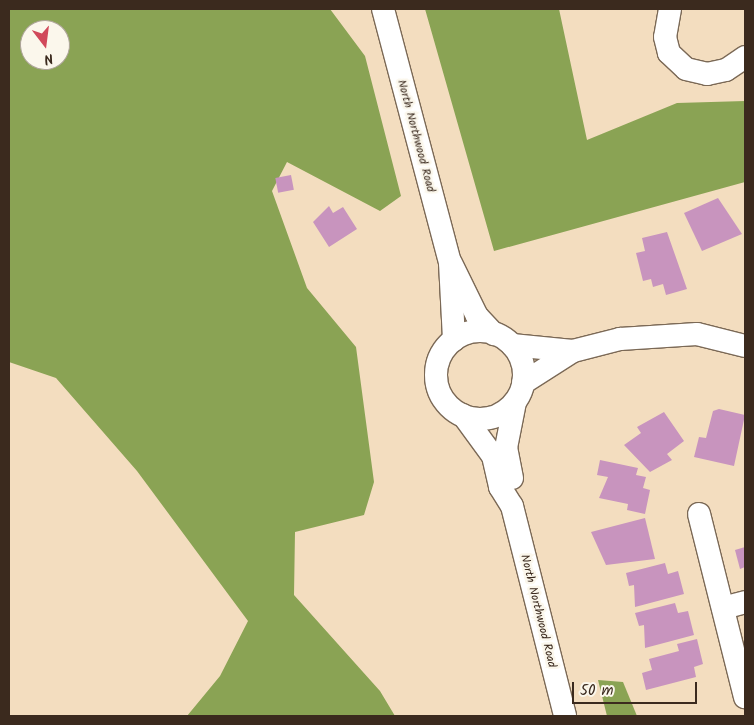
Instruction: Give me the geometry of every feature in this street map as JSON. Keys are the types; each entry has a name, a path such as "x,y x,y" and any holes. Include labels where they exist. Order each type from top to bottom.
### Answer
{"street":[{"name":"North Northwood Road","path":"383,9 450,263 454,340"},
{"path":"670,9 665,19 667,45 686,69 707,74 726,70 745,57"},
{"name":"North Northwood Road","path":"450,263 477,316 503,340"},
{"path":"573,351 519,392 491,417 463,416 447,403 438,386 438,365 454,340 478,332 503,340 573,351 659,334 697,334 744,341"},
{"path":"503,340 521,359 519,392"},
{"name":"North Northwood Road","path":"512,506 514,492 506,448 519,392"},
{"name":"North Northwood Road","path":"463,416 489,449 500,487 512,506 565,716"},
{"path":"699,514 745,697"},
{"path":"723,608 745,602"}],"green space":[{"path":"9,9 330,9 365,56 401,196 380,211 287,162 272,191 307,288 356,347 374,482 364,515 295,532 294,595 380,691 395,716 187,716 220,676 248,621 137,471 56,378 9,362"},
{"path":"425,9 559,9 587,140 677,103 745,101 745,182 494,251"},
{"path":"598,680 623,682 637,716 607,716"}],"building":[{"path":"291,175 294,190 278,193 275,178"},
{"path":"718,198 742,234 702,251 684,213"},
{"path":"329,206 333,213 343,207 357,229 329,247 313,222"},
{"path":"667,232 687,289 666,295 663,284 653,287 651,279 643,281 636,253 645,251 642,238"},
{"path":"719,409 745,415 734,466 694,457 699,437 706,438 713,411"},
{"path":"664,412 684,441 667,454 672,460 650,472 624,445 641,433 637,427"},
{"path":"600,460 638,468 636,475 646,477 643,488 650,490 645,514 627,510 628,504 599,498 608,477 597,475"},
{"path":"645,518 655,559 606,565 591,532"},
{"path":"745,547 745,567 740,569 735,550"},
{"path":"665,563 668,574 678,571 684,594 635,607 634,585 629,586 626,573"},
{"path":"675,603 678,613 688,611 694,635 645,648 644,625 639,626 635,613"},
{"path":"697,639 703,664 694,667 696,677 646,690 642,673 652,670 649,659 679,651 677,644"}]}
